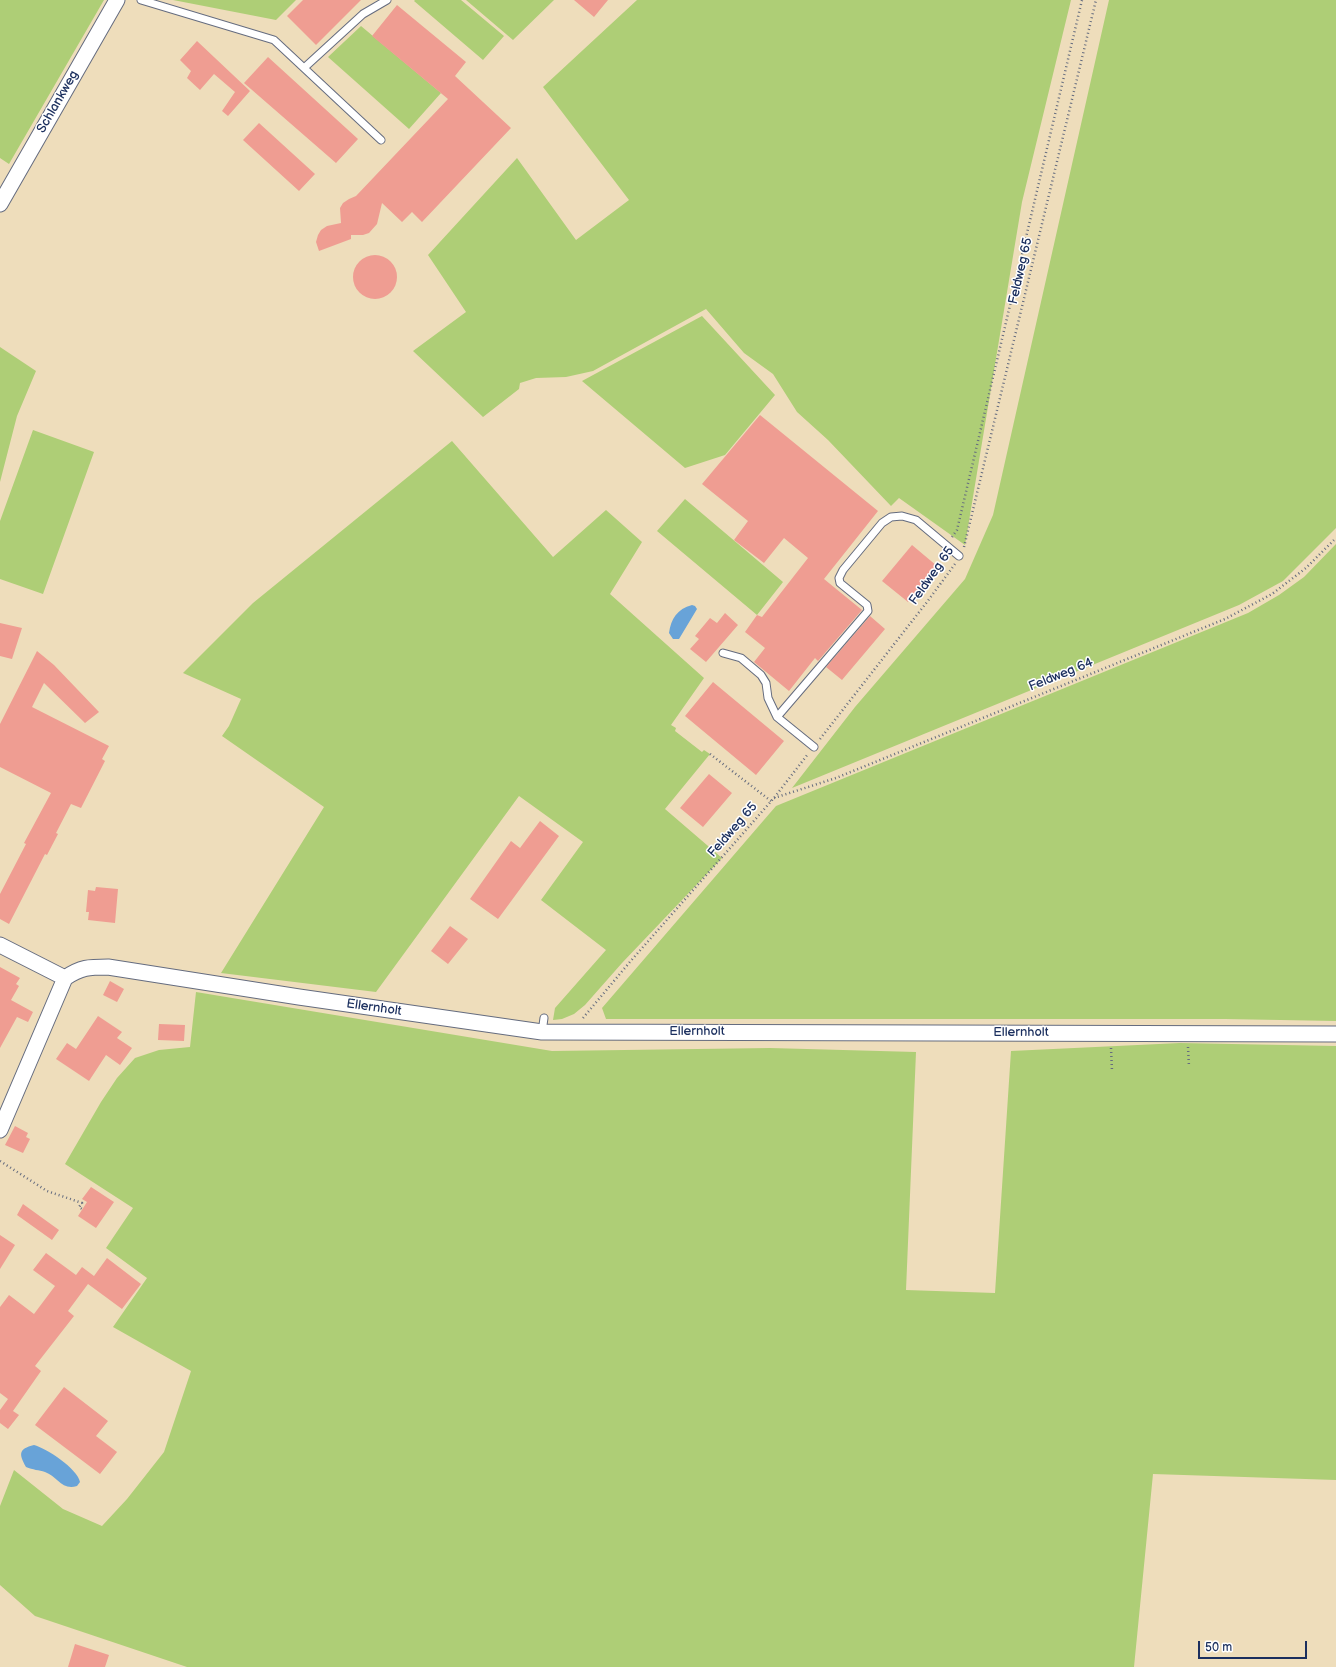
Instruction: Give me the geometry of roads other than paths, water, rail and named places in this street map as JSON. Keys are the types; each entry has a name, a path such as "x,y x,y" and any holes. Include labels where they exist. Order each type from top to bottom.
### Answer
{"street":[{"name":"Schlankweg","path":"0,204 118,0"},
{"path":"0,945 65,978 0,1130"},
{"name":"Ellernholt","path":"65,978 76,970 89,967 108,967 322,1000 543,1025 575,1032 1336,1034"}],"lane":[{"path":"141,0 274,40 381,140"},
{"path":"304,68 363,14 387,0"},
{"path":"778,717 868,611 867,605 840,583 839,578 843,570 882,523 891,517 902,516 916,520 959,556"},
{"path":"723,653 741,658 761,675 766,683 768,698 778,717 814,747"}],"water":[{"path":"692,605 697,609 679,639 673,639 669,633 673,619 682,609"},
{"path":"34,1445 46,1450 68,1465 78,1477 80,1482 77,1486 72,1487 63,1485 45,1472 26,1467 21,1453 25,1448"}]}
